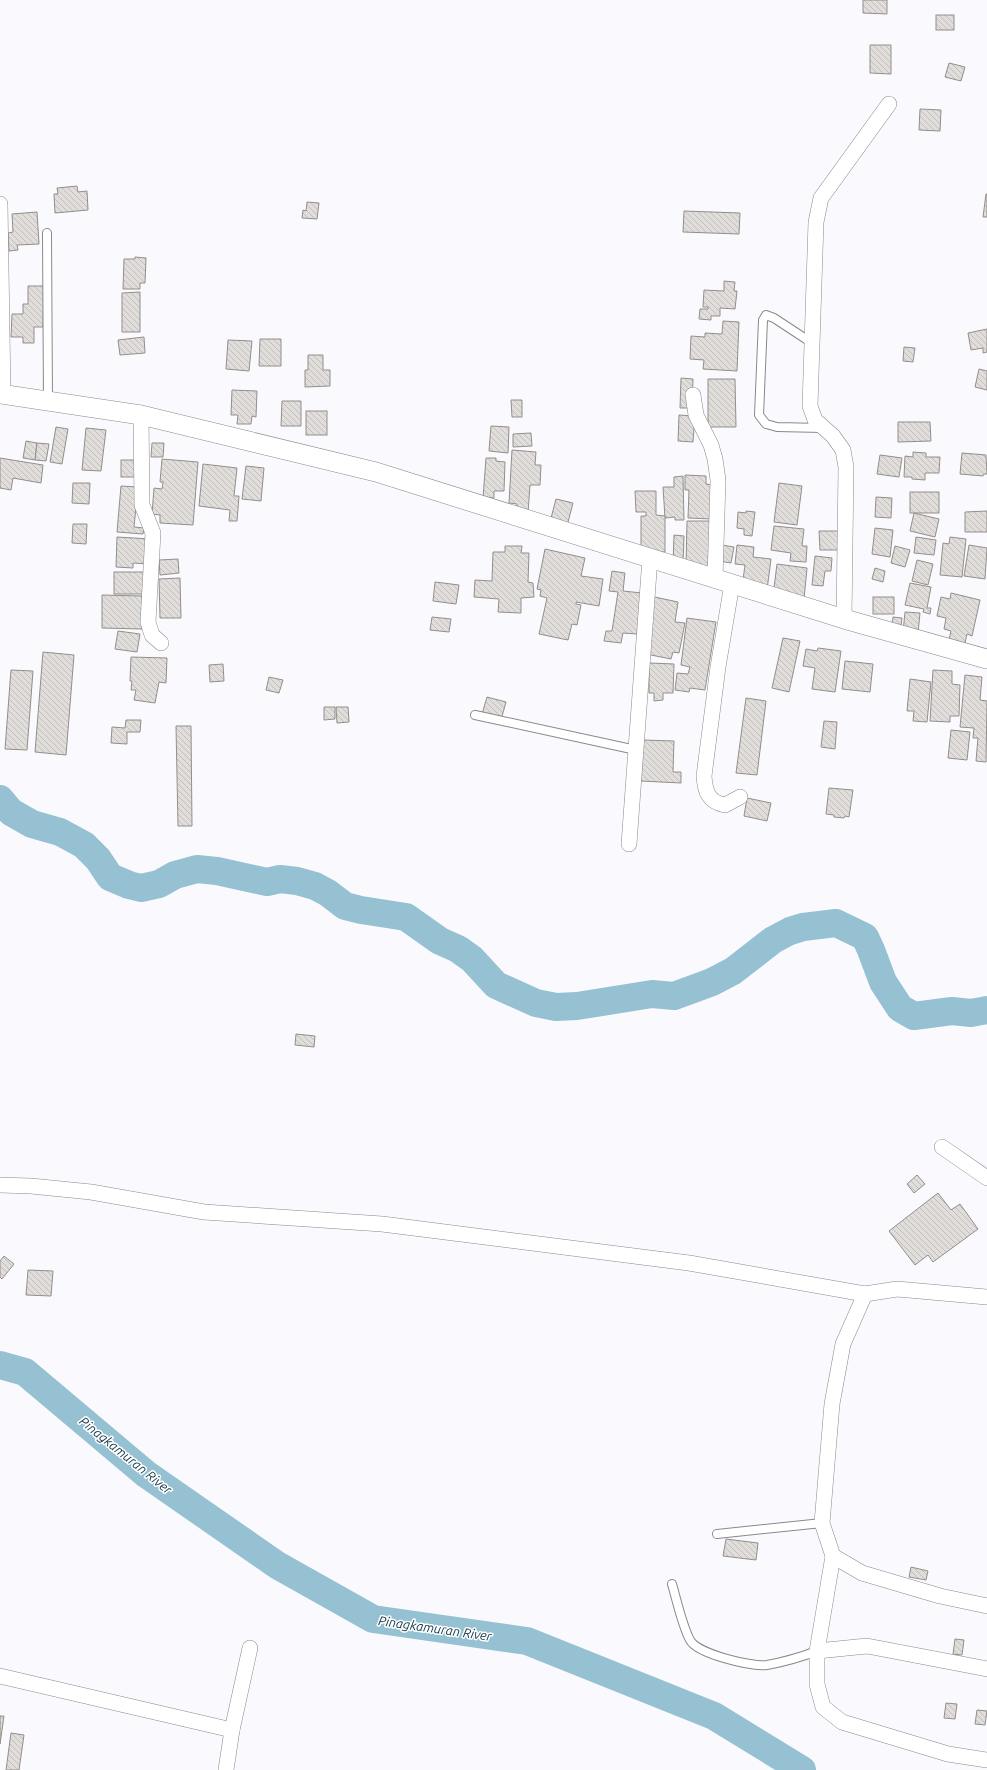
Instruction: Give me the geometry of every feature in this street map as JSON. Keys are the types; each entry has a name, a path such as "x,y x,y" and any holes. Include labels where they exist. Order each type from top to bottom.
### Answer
{"street":[{"path":"844,619 846,467 843,450 834,436 815,420 810,406 816,222 821,198 889,104"},
{"path":"0,204 2,394 141,415 376,472 844,619 987,659"},
{"path":"693,395 696,415 716,459 724,582 718,666 704,776 706,792 710,800 725,805 740,797"},
{"path":"141,415 142,506 153,533 148,622 152,635 161,644"},
{"path":"629,844 650,558"},
{"path":"942,1147 987,1178"},
{"path":"0,1185 31,1186 91,1192 204,1212 382,1224 689,1263 865,1294 897,1289 987,1297"},
{"path":"865,1294 842,1344 832,1404 822,1523 833,1556 817,1651 817,1684 823,1707 842,1722 948,1754 987,1760"},
{"path":"833,1556 862,1573 940,1596 987,1606"},
{"path":"817,1651 868,1646 987,1669"},
{"path":"226,1770 232,1730 250,1648"},
{"path":"0,1676 232,1730"}],"lane":[{"path":"48,233 48,402"},
{"path":"812,343 774,318 766,315 763,320 758,415 766,424 777,426 825,428"},
{"path":"475,715 636,750"},
{"path":"717,1534 822,1523"},
{"path":"672,1584 690,1641 697,1648 705,1652 724,1658 765,1665 817,1651"}],"building":[{"path":"863,0 887,0 887,14 863,13"},
{"path":"936,15 954,15 954,30 936,30"},
{"path":"870,45 891,45 891,74 870,73"},
{"path":"949,63 965,67 961,81 945,77"},
{"path":"920,109 941,110 940,131 919,130"},
{"path":"77,186 78,192 87,191 88,210 55,213 54,194 58,194 57,188"},
{"path":"986,194 987,217 983,217"},
{"path":"307,202 319,203 317,219 302,218 303,210 306,211"},
{"path":"684,211 740,213 739,234 683,232"},
{"path":"37,212 39,244 17,245 18,250 9,251 8,233 13,232 12,214"},
{"path":"135,257 146,258 145,283 140,283 140,289 123,289 124,259 135,259"},
{"path":"724,281 735,282 734,291 737,291 735,309 720,308 720,316 711,316 711,320 699,319 700,309 708,309 708,307 703,307 704,290 724,291"},
{"path":"28,286 44,286 43,327 34,327 34,343 23,343 23,337 11,337 12,314 23,314 23,304 28,304"},
{"path":"140,292 140,332 122,332 122,293"},
{"path":"723,321 739,322 737,371 703,369 704,360 690,359 691,336 705,337 705,333 722,334"},
{"path":"987,329 987,352 983,353 983,348 971,350 968,333"},
{"path":"144,337 145,353 120,355 118,340"},
{"path":"260,339 281,339 281,366 259,366"},
{"path":"228,340 252,341 249,371 226,369"},
{"path":"904,347 915,348 913,362 903,361"},
{"path":"308,355 323,355 323,370 330,370 330,386 305,387 305,370 308,370"},
{"path":"979,369 987,371 987,390 975,387"},
{"path":"681,378 693,379 692,408 680,408"},
{"path":"708,379 735,379 736,427 708,427"},
{"path":"232,390 257,391 256,417 252,416 251,424 237,424 238,415 231,415"},
{"path":"511,400 522,400 522,417 512,417"},
{"path":"282,401 301,401 301,426 281,426"},
{"path":"306,411 327,411 327,435 306,435"},
{"path":"679,415 695,416 693,442 678,441"},
{"path":"898,422 930,422 931,441 898,442"},
{"path":"491,426 509,427 508,453 489,451"},
{"path":"56,427 68,429 62,464 50,462"},
{"path":"86,428 106,430 101,471 82,470"},
{"path":"531,433 532,446 513,447 513,434"},
{"path":"26,441 37,443 35,460 23,458"},
{"path":"37,443 49,444 46,461 35,460"},
{"path":"152,443 164,443 163,457 151,457"},
{"path":"512,450 536,452 535,465 541,465 540,485 530,485 528,513 517,512 517,504 509,503"},
{"path":"913,452 926,453 926,457 940,457 939,473 925,473 925,480 904,477 905,456 913,457"},
{"path":"962,453 986,455 987,474 984,474 983,476 960,474"},
{"path":"880,455 902,458 899,477 877,474"},
{"path":"0,458 43,465 41,483 13,478 11,490 0,488"},
{"path":"486,458 496,458 496,461 505,462 504,491 494,491 494,498 483,498"},
{"path":"162,459 198,462 193,525 160,523 160,515 152,514 154,488 162,489 163,482 160,482"},
{"path":"121,460 140,460 140,477 121,477"},
{"path":"203,464 237,468 234,496 239,496 237,521 229,521 230,510 199,506"},
{"path":"246,466 264,468 261,501 242,499"},
{"path":"685,475 706,476 706,484 713,485 712,519 688,518 689,490 685,490"},
{"path":"683,476 684,520 675,520 675,517 665,518 663,487 674,487 674,477"},
{"path":"73,483 90,483 89,504 72,503"},
{"path":"779,483 802,486 797,525 774,522"},
{"path":"121,486 138,487 134,527 144,528 143,534 117,532"},
{"path":"635,491 656,491 656,515 665,516 665,552 641,552 641,516 646,516 646,512 636,512"},
{"path":"910,492 939,492 939,513 910,513"},
{"path":"876,497 892,498 891,518 875,517"},
{"path":"556,499 573,503 567,526 550,522"},
{"path":"746,511 755,512 752,536 744,535 744,529 737,528 738,512 746,513"},
{"path":"987,511 987,532 965,532 965,512"},
{"path":"914,513 939,519 935,537 910,531"},
{"path":"687,521 713,521 711,567 686,566"},
{"path":"73,524 87,524 86,544 72,543"},
{"path":"774,526 804,529 802,546 807,546 806,562 790,561 791,553 771,550"},
{"path":"875,528 893,530 890,557 872,554"},
{"path":"819,531 843,531 843,550 820,550"},
{"path":"674,535 684,536 683,564 673,564"},
{"path":"117,537 150,539 149,564 133,563 133,568 116,567"},
{"path":"916,537 936,540 934,555 914,553"},
{"path":"950,537 966,539 962,577 940,575 943,543 949,544"},
{"path":"722,545 734,547 731,563 719,561"},
{"path":"737,545 754,547 753,557 771,559 767,590 742,587 745,565 735,564"},
{"path":"969,545 987,548 985,579 964,576"},
{"path":"505,546 522,546 521,553 529,553 528,582 533,583 534,597 521,598 521,613 498,612 499,599 474,597 475,580 492,581 493,552 505,552"},
{"path":"895,546 910,550 905,567 891,563"},
{"path":"545,549 585,558 581,576 603,579 599,606 576,602 576,604 581,605 577,625 572,624 568,640 539,634 547,598 540,596 541,590 537,589"},
{"path":"815,556 832,558 831,571 825,571 823,586 812,585"},
{"path":"178,559 179,573 160,575 159,560"},
{"path":"917,560 933,564 928,585 912,581"},
{"path":"777,564 807,568 804,599 773,596"},
{"path":"875,568 885,571 883,582 872,579"},
{"path":"612,571 625,573 623,591 642,593 637,634 623,633 621,643 604,641 606,631 612,631 618,592 609,591"},
{"path":"114,572 147,572 147,594 114,594"},
{"path":"180,578 181,618 160,618 159,579"},
{"path":"435,582 459,585 456,604 433,601"},
{"path":"910,583 931,587 927,608 931,608 930,614 923,612 924,609 905,605"},
{"path":"951,593 980,600 972,636 967,634 965,643 949,640 951,631 944,629 946,618 937,616 941,597 950,599"},
{"path":"102,595 142,596 142,629 102,628"},
{"path":"650,596 678,602 675,622 685,623 679,653 673,652 671,659 646,654"},
{"path":"873,597 894,597 894,614 873,614"},
{"path":"905,612 920,613 918,633 903,632"},
{"path":"432,617 451,619 449,632 430,630"},
{"path":"893,617 902,618 901,626 892,625"},
{"path":"687,618 716,622 705,690 690,688 689,692 675,690 677,673 688,674 690,667 681,665"},
{"path":"118,631 140,634 137,652 115,649"},
{"path":"783,638 800,641 789,692 772,688"},
{"path":"818,648 841,651 835,692 812,689 815,668 803,666 806,649 817,651"},
{"path":"43,652 74,655 66,755 35,752"},
{"path":"131,657 167,658 166,683 159,682 155,703 134,700 136,690 131,690"},
{"path":"845,661 873,664 870,692 842,689"},
{"path":"649,663 674,664 673,693 663,693 663,700 654,701 654,693 649,693"},
{"path":"223,664 224,681 210,682 209,665"},
{"path":"11,670 33,671 27,750 5,749"},
{"path":"933,670 952,671 952,684 960,685 959,716 950,716 950,722 930,721"},
{"path":"965,675 982,677 980,700 987,701 986,762 976,761 978,738 973,738 974,728 960,727"},
{"path":"269,677 283,680 279,693 266,690"},
{"path":"910,679 931,682 927,722 913,721 914,711 907,711"},
{"path":"487,697 506,702 501,720 482,714"},
{"path":"746,698 766,701 757,775 736,773"},
{"path":"324,707 335,707 335,719 324,720"},
{"path":"336,707 348,707 349,722 337,723"},
{"path":"126,720 141,720 140,732 127,732 127,744 111,743 112,727 125,728"},
{"path":"824,721 837,722 835,749 821,747"},
{"path":"176,726 191,726 192,826 178,826"},
{"path":"951,730 970,732 967,760 948,758"},
{"path":"643,740 674,741 673,772 681,772 681,783 641,781"},
{"path":"829,788 853,790 849,817 834,817 834,815 826,814"},
{"path":"747,798 771,803 767,821 744,816"},
{"path":"296,1034 315,1036 314,1047 295,1045"},
{"path":"917,1175 925,1184 914,1193 907,1184"},
{"path":"938,1193 951,1210 960,1204 978,1229 933,1262 928,1255 915,1265 889,1231"},
{"path":"4,1256 14,1264 2,1279 0,1277 0,1261"},
{"path":"28,1270 53,1271 51,1296 26,1295"},
{"path":"726,1539 758,1543 756,1560 723,1556"},
{"path":"911,1567 928,1571 926,1580 909,1577"},
{"path":"955,1639 964,1640 962,1655 953,1654"},
{"path":"946,1703 957,1704 955,1719 944,1718"},
{"path":"977,1710 987,1711 985,1725 975,1724"},
{"path":"0,1716 4,1716 0,1744"},
{"path":"11,1733 24,1735 19,1770 6,1770"}],"waterway":[{"path":"0,799 11,812 32,824 60,832 84,845 98,859 110,877 129,885 141,888 159,884 175,875 197,869 217,871 267,882 280,879 297,881 315,886 328,893 345,906 406,917 440,941 458,949 472,959 496,985 536,1003 556,1007 577,1006 652,994 674,996 712,982 733,971 773,940 790,931 803,927 836,923 865,937 883,982 900,1008 914,1016 952,1011 971,1013 987,1010"},
{"name":"Pinagkamuran River","path":"0,1365 25,1372 146,1474 277,1565 373,1619 527,1641 714,1716 802,1770"}]}
